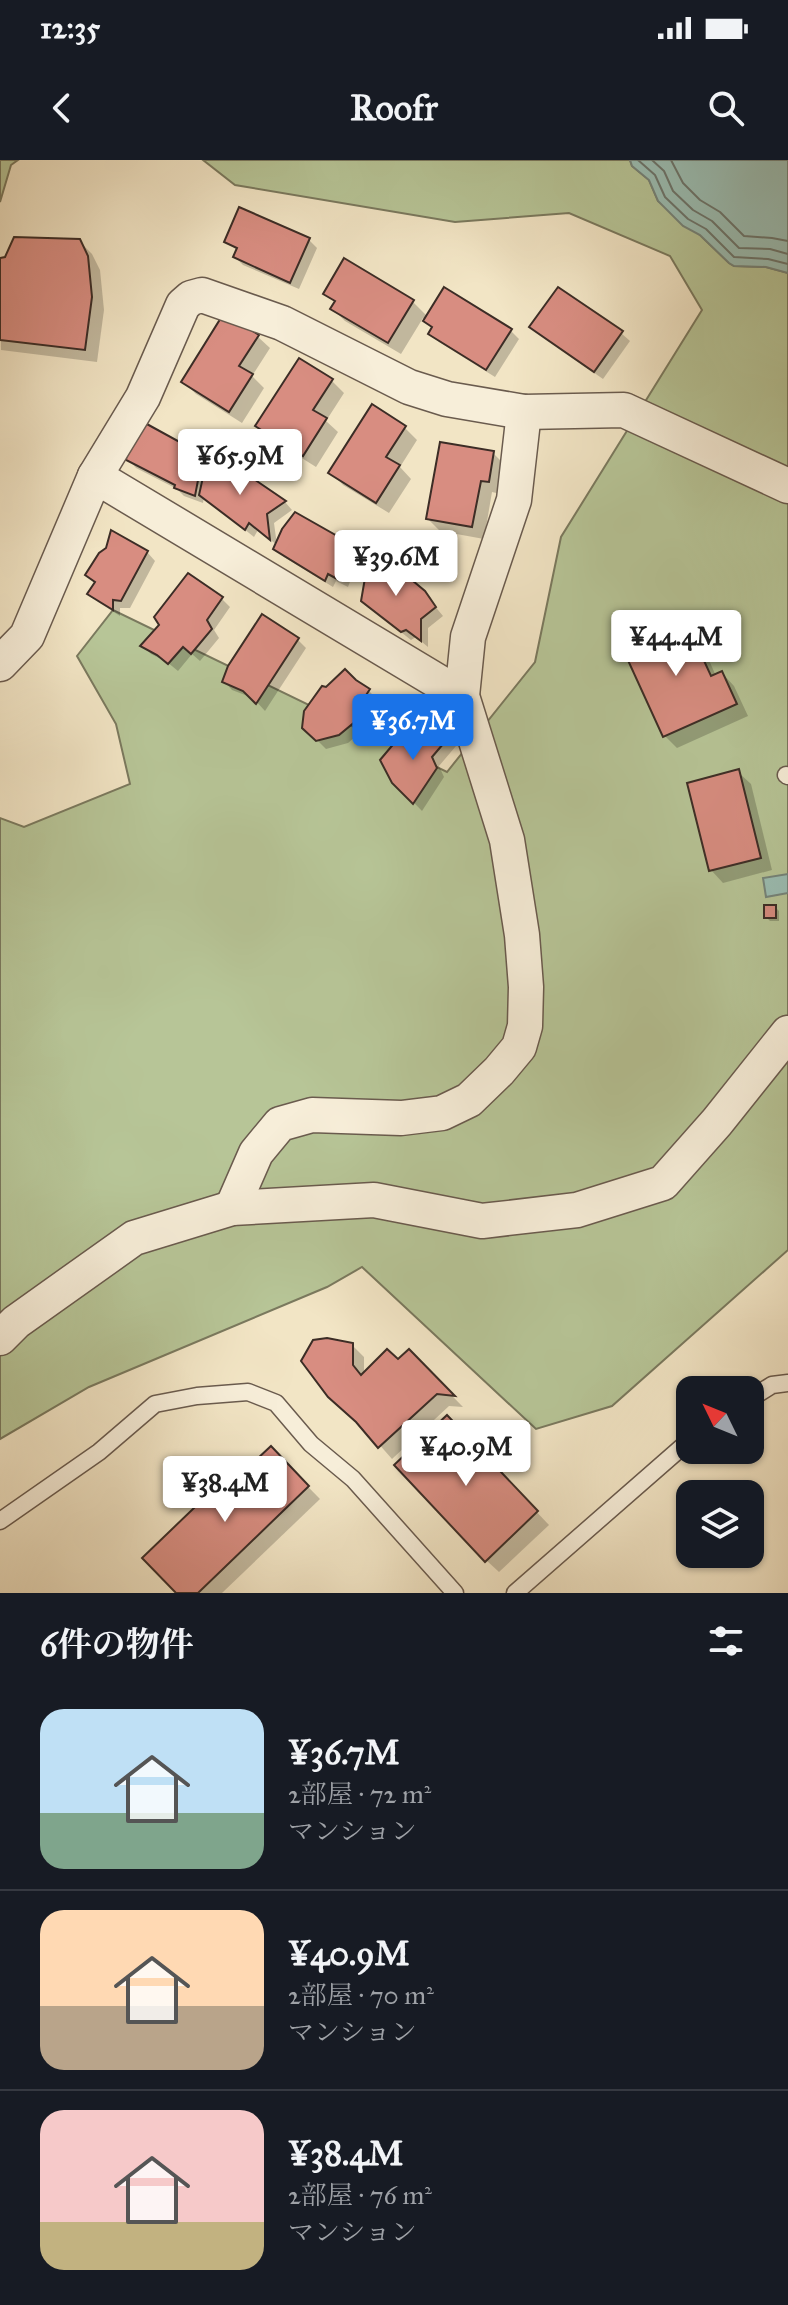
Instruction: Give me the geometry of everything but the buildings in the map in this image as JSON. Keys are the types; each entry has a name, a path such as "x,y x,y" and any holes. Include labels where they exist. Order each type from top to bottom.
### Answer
{"street":[{"path":"0,664 27,636 95,476 143,397 183,305 191,298 202,295 282,323 409,387 447,399 524,412 624,410 788,486"},
{"path":"232,1208 256,1153 280,1124 312,1115 401,1118 442,1113 469,1100 519,1047 525,1026 526,987 522,935 507,840 462,696 468,637 514,500 524,412"},
{"path":"95,476 462,696"},
{"path":"0,1338 28,1313 134,1238 232,1208 374,1200 482,1221 577,1210 663,1183 717,1122 788,1033"}],"lane":[{"path":"764,1390 772,1385 788,1383"},
{"path":"0,1521 99,1452 155,1404 197,1396 248,1392 276,1403 311,1444 353,1479 455,1593"},
{"path":"515,1593 676,1452"}],"green space":[{"path":"0,160 18,160 11,165 0,202"},
{"path":"203,160 630,160 632,166 649,180 658,201 729,263 788,273 788,1250 612,1406 536,1429 362,1267 327,1287 89,1387 0,1439 0,818 24,827 130,784 116,724 77,656 113,610 447,772 535,662 561,537 702,310 670,256 569,213 455,222 235,185"}],"water":[{"path":"630,160 788,160 788,273 729,263 658,201 649,180 632,166"},
{"path":"788,874 788,893 766,897 763,878"}]}
